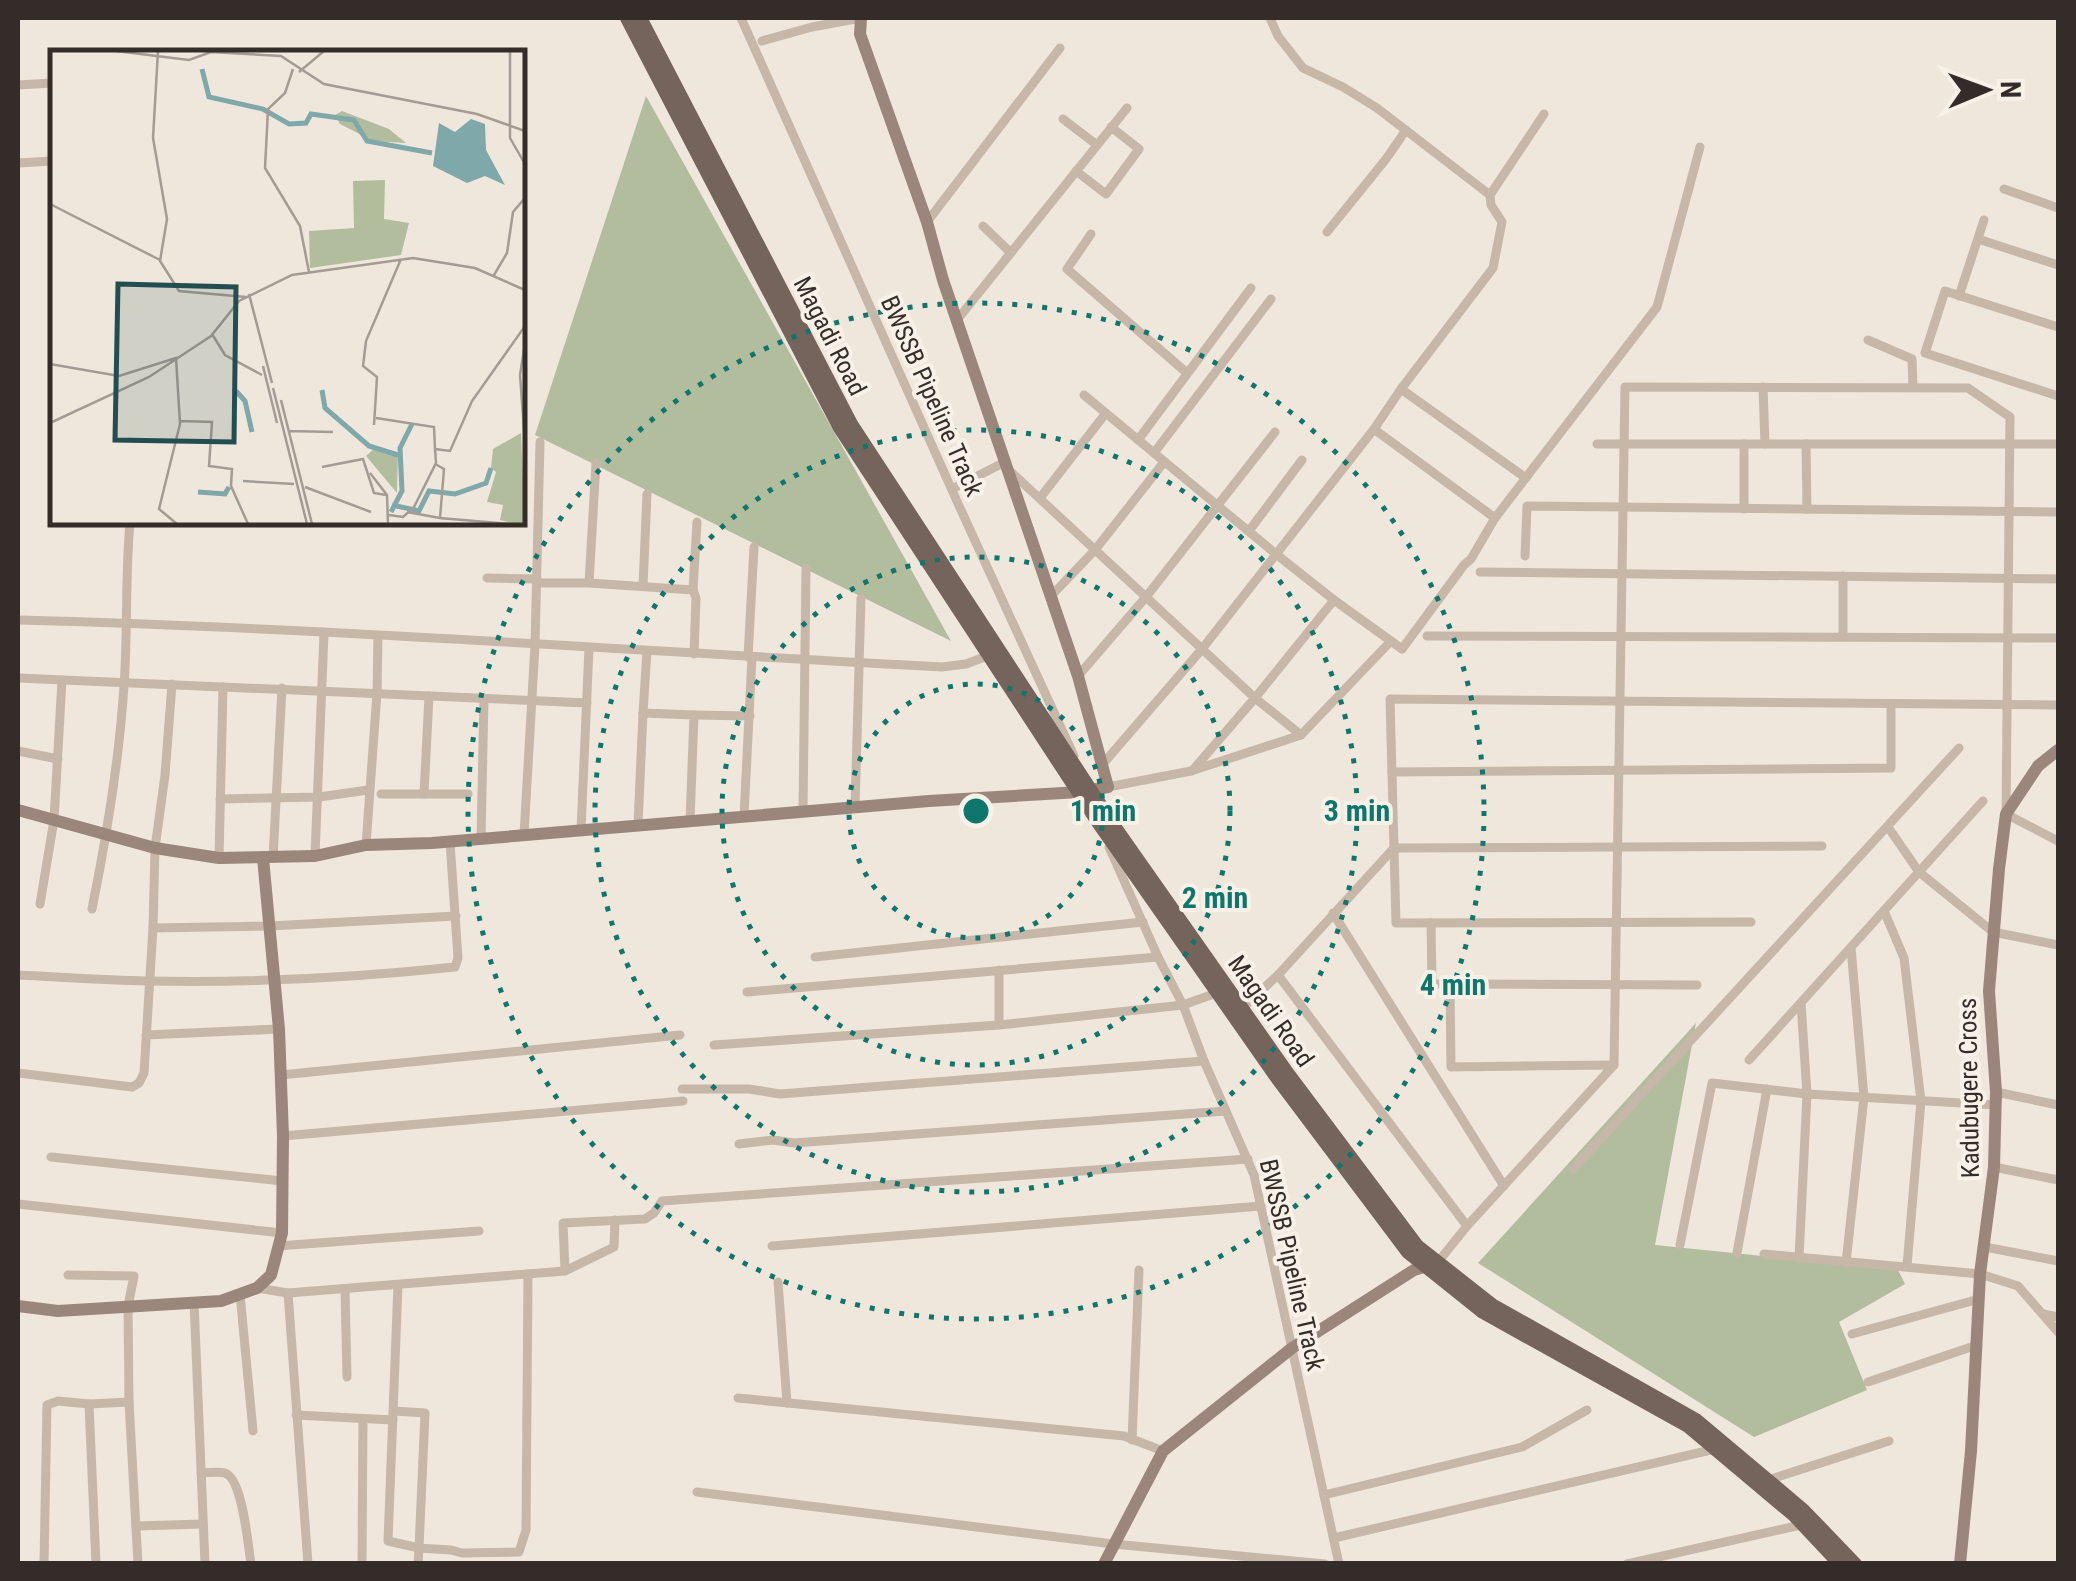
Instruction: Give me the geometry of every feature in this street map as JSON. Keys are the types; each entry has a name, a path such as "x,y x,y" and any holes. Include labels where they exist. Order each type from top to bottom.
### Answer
{"main road":[{"name":"Magadi Road","path":"627,18 840,428 990,654 1223,991 1417,1246 1483,1312 1688,1426 1855,1564"},
{"name":"Magadi Road","path":"640,18 850,424 1085,791 1098,822 1223,991"},
{"name":"Magadi Road","path":"1432,1264 1492,1305 1696,1420 1768,1480 1809,1523 1840,1564"}],"street":[{"name":"BWSSB Pipeline Track","path":"741,18 1085,791"},
{"path":"762,41 861,18 860,34 1078,676 1108,786"},
{"path":"1270,18 1278,36 1303,68 1378,108 1490,195"},
{"path":"927,222 1060,48"},
{"path":"18,86 50,82"},
{"path":"957,320 1126,108"},
{"path":"1102,765 1276,554 1492,268 1502,222 1490,205 1490,195 1544,114"},
{"path":"1063,119 1097,145"},
{"path":"1076,172 1106,194 1139,149 1111,127"},
{"path":"1327,232 1406,130"},
{"path":"1084,395 1276,554 1402,649 1471,559 1495,518 1657,307 1700,146"},
{"path":"18,164 50,161"},
{"path":"2004,188 2058,208"},
{"path":"1959,296 1984,220"},
{"path":"983,226 1011,253"},
{"path":"1091,234 1067,269 1187,374"},
{"path":"1978,238 2058,265"},
{"path":"1138,440 1251,288"},
{"path":"2058,327 1945,291 1925,353 2058,396"},
{"path":"1154,453 1272,299"},
{"path":"1868,340 1912,359 1913,388"},
{"path":"1104,1564 1162,1451 1292,1348 1414,1270 1432,1264 1614,1065 1625,387 1968,388 2010,416 2006,814 2058,841"},
{"path":"1763,387 1765,444"},
{"path":"1401,389 1526,478"},
{"path":"1040,498 1106,414"},
{"path":"1374,429 1495,518"},
{"path":"1078,676 1276,432"},
{"path":"524,835 535,644 540,442"},
{"path":"1597,444 2058,444"},
{"path":"1744,444 1744,508"},
{"path":"1806,444 1806,509"},
{"path":"1248,531 1302,460"},
{"path":"1050,596 1095,550 1164,462"},
{"path":"589,582 596,463"},
{"path":"952,489 1006,465"},
{"path":"1006,465 1255,698 1301,735"},
{"path":"642,586 646,494"},
{"path":"1525,556 1527,506 2058,512"},
{"path":"694,654 697,522"},
{"path":"92,909 116,775 130,525"},
{"path":"744,816 754,547"},
{"path":"803,812 806,569"},
{"path":"1480,572 2058,579"},
{"path":"1843,576 1843,638"},
{"path":"487,578 693,590"},
{"path":"855,807 860,598"},
{"path":"1192,771 1334,600"},
{"path":"18,620 942,668 990,654"},
{"path":"315,856 324,633"},
{"path":"366,845 378,636"},
{"path":"1428,636 2058,638"},
{"path":"18,810 155,848 219,858 268,858 315,856 366,845 450,842 1085,791 1192,771 1301,735 1391,641"},
{"path":"581,830 589,648"},
{"path":"638,826 647,651"},
{"path":"18,678 587,703"},
{"path":"40,904 54,820 62,680"},
{"path":"18,1073 132,1087 144,1073 155,848 172,684"},
{"path":"219,858 223,687"},
{"path":"18,1306 58,1311 221,1300 256,1288 271,1275 280,1240 283,1136 268,858 278,796 282,688"},
{"path":"424,794 429,696"},
{"path":"481,839 484,698"},
{"path":"1751,922 1396,923 1390,699 2058,706"},
{"path":"1392,772 1890,768 1890,704"},
{"path":"643,713 750,716"},
{"path":"690,821 694,715"},
{"path":"1573,1169 1959,748"},
{"name":"Kadubugere Cross","path":"1960,1564 1971,1451 1980,1274 1994,1167 1996,1099 1989,991 2006,814 2038,766 2058,750"},
{"path":"18,751 58,759"},
{"path":"220,799 318,797 368,790"},
{"path":"381,794 468,794"},
{"path":"1749,1060 1983,801"},
{"name":"BWSSB Pipeline Track","path":"1098,822 1183,1005 1254,1174 1339,1564"},
{"path":"1888,827 1918,872 1994,932 2058,945"},
{"path":"18,975 149,981 274,979 455,967 458,958 450,842"},
{"path":"1238,1012 1278,975 1394,848 1822,846"},
{"path":"1884,911 1904,958 1921,1100 1907,1266"},
{"path":"1333,913 1504,1186"},
{"path":"153,928 456,916"},
{"path":"815,956 1143,922"},
{"path":"1431,923 1432,984 1697,985"},
{"path":"1846,1263 1864,1098 1850,948"},
{"path":"747,992 1158,957"},
{"path":"999,970 999,1025"},
{"path":"1278,975 1467,1226"},
{"path":"1450,984 1451,1067 1614,1065"},
{"path":"714,1044 999,1025 1183,1005 1223,991"},
{"path":"1799,1258 1807,1094 1800,1003"},
{"path":"146,1034 279,1029"},
{"path":"281,1075 680,1034"},
{"path":"682,1089 749,1089 780,1094 1204,1061"},
{"path":"1680,1245 1712,1083 1864,1098 1996,1099 2058,1104"},
{"path":"1738,1253 1767,1089"},
{"path":"283,1136 683,1101"},
{"path":"740,1144 1226,1112"},
{"path":"50,1157 282,1181"},
{"path":"565,1271 563,1222 645,1219 662,1200 1248,1160"},
{"path":"1994,1167 2058,1180"},
{"path":"18,1204 280,1240 479,1231"},
{"path":"772,1246 1260,1206"},
{"path":"256,1288 288,1294 565,1271 614,1247 616,1220"},
{"path":"1985,1247 2058,1261"},
{"path":"1764,1254 1980,1274 2018,1286 2058,1332"},
{"path":"1132,1440 1139,1270"},
{"path":"68,1274 134,1276 128,1306 128,1402 138,1564"},
{"path":"398,1285 388,1540 419,1548 451,1550 462,1558 519,1552 526,1530 528,1274"},
{"path":"778,1282 787,1402"},
{"path":"346,1289 347,1377"},
{"path":"240,1294 252,1431"},
{"path":"288,1294 308,1564"},
{"path":"1852,1334 1979,1299"},
{"path":"194,1302 205,1564"},
{"path":"2042,1314 2058,1317"},
{"path":"1868,1382 1977,1345"},
{"path":"738,1398 1124,1436 1162,1451"},
{"path":"44,1564 47,1405 58,1401 128,1402"},
{"path":"90,1404 96,1564"},
{"path":"1324,1495 1522,1447 1587,1410"},
{"path":"296,1414 363,1418 424,1413 418,1564"},
{"path":"362,1564 363,1418"},
{"path":"1768,1480 1889,1441"},
{"path":"1334,1538 1715,1449"},
{"path":"201,1473 225,1473 231,1477 241,1499 251,1564"},
{"path":"697,1492 1113,1544 1325,1564"},
{"path":"1627,1564 1809,1523"},
{"path":"136,1526 204,1524"}],"green space":[{"path":"646,96 951,641 535,435"},
{"path":"1696,1023 1655,1245 1898,1270 1905,1284 1839,1322 1867,1390 1754,1437 1478,1263"}]}
